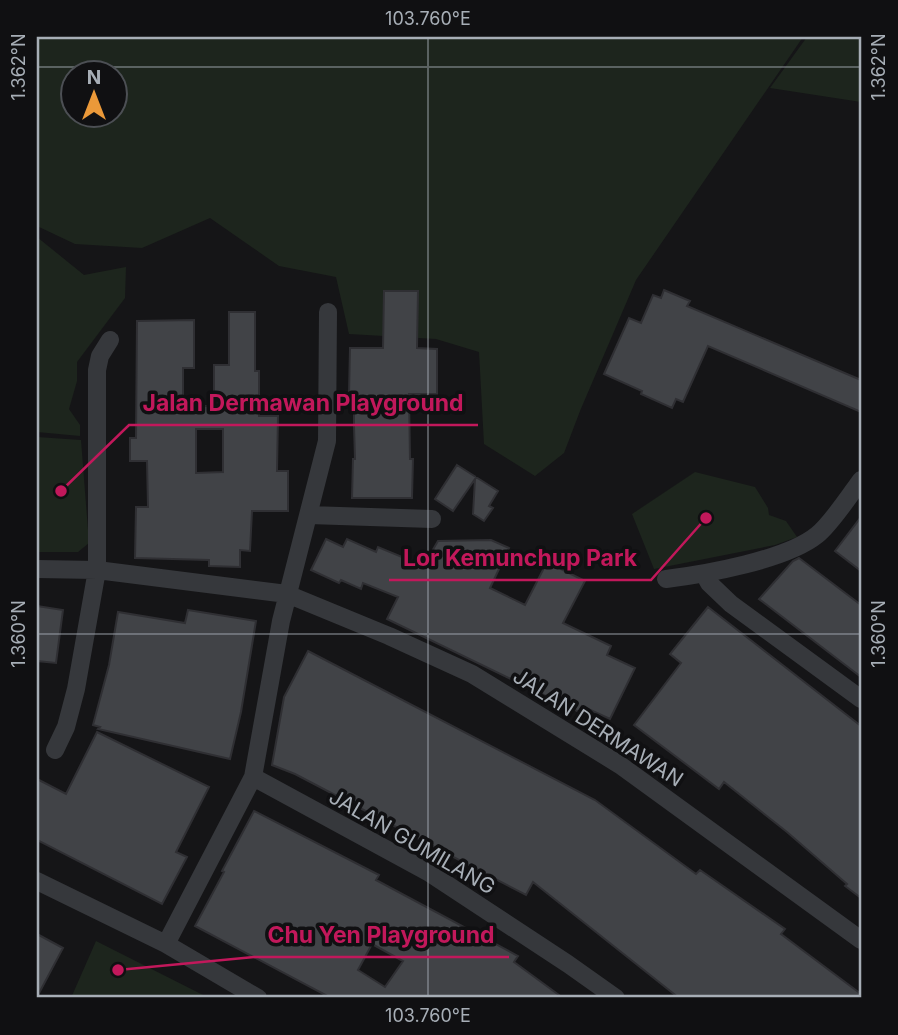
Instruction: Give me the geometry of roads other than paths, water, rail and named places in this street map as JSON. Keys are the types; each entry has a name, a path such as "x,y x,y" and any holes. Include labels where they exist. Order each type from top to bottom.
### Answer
{"street":[{"path":"166,944 253,777 287,594 327,441 328,312"},
{"path":"55,750 66,727 76,689 97,570 97,370 100,356 110,340"},
{"path":"667,579 704,574 763,559 800,546 819,534 861,480"},
{"path":"309,515 432,519"},
{"name":"JALAN DERMAWAN","path":"37,569 97,570 287,594 389,636 472,674 620,765 861,940"},
{"path":"704,574 709,583 731,604 861,699"},
{"name":"JALAN GUMILANG","path":"253,777 428,873 568,964 615,998"},
{"path":"37,881 166,944 258,998"}],"place":[{"name":"Jalan Dermawan Playground","path":"61,491"},
{"name":"Lor Kemunchup Park","path":"706,518"},
{"name":"Chu Yen Playground","path":"118,970"}]}
